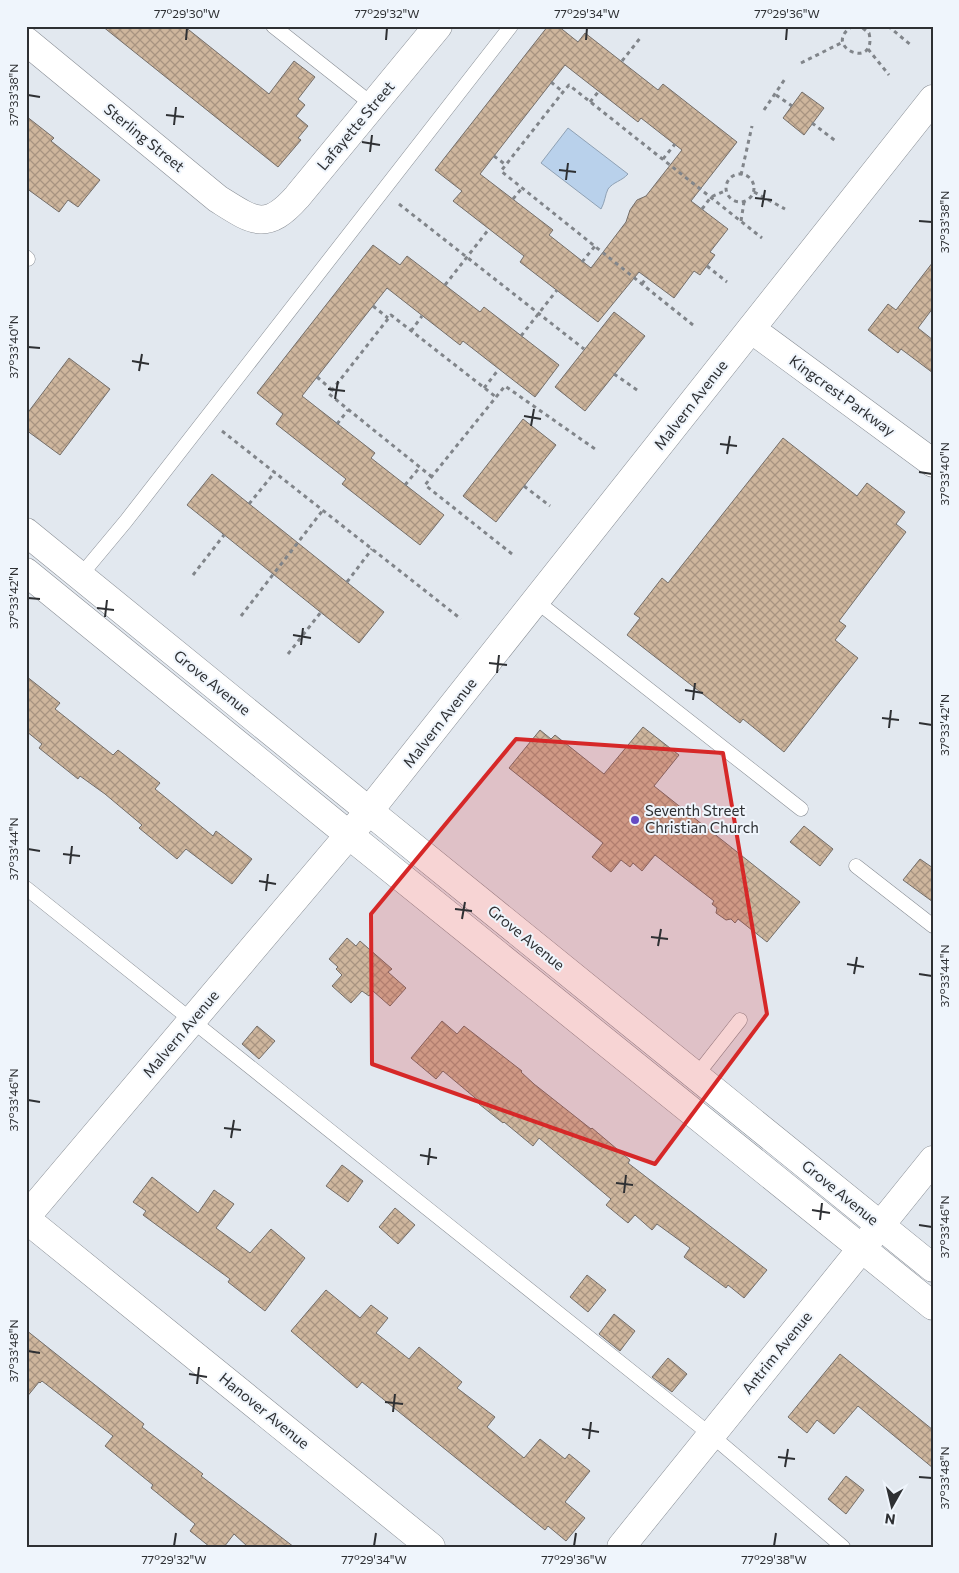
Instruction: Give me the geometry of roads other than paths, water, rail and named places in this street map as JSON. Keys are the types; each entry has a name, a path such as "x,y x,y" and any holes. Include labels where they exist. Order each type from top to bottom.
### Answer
{"street":[{"name":"Lafayette Street","path":"269,219 286,210 438,26"},
{"name":"Sterling Street","path":"26,41 218,199 244,215 269,219"},
{"name":"Malvern Avenue","path":"26,1218 369,811 933,99"},
{"name":"Kingcrest Parkway","path":"751,329 933,463"},
{"name":"Grove Avenue","path":"26,532 933,1268"},
{"name":"Grove Avenue","path":"26,572 933,1306"},
{"name":"Antrim Avenue","path":"621,1547 933,1160"},
{"name":"Hanover Avenue","path":"26,1218 431,1547"}],"lane":[{"path":"273,26 373,105"},
{"path":"81,575 126,521 511,26"},
{"path":"536,601 801,809"},
{"path":"856,866 933,926"},
{"path":"26,888 711,1436 843,1547"},
{"path":"696,1076 740,1020"}],"water":[{"path":"568,128 628,174 608,189 601,209 541,163"}],"place":[{"name":"Seventh Street Christian Church","path":"635,820"}]}
